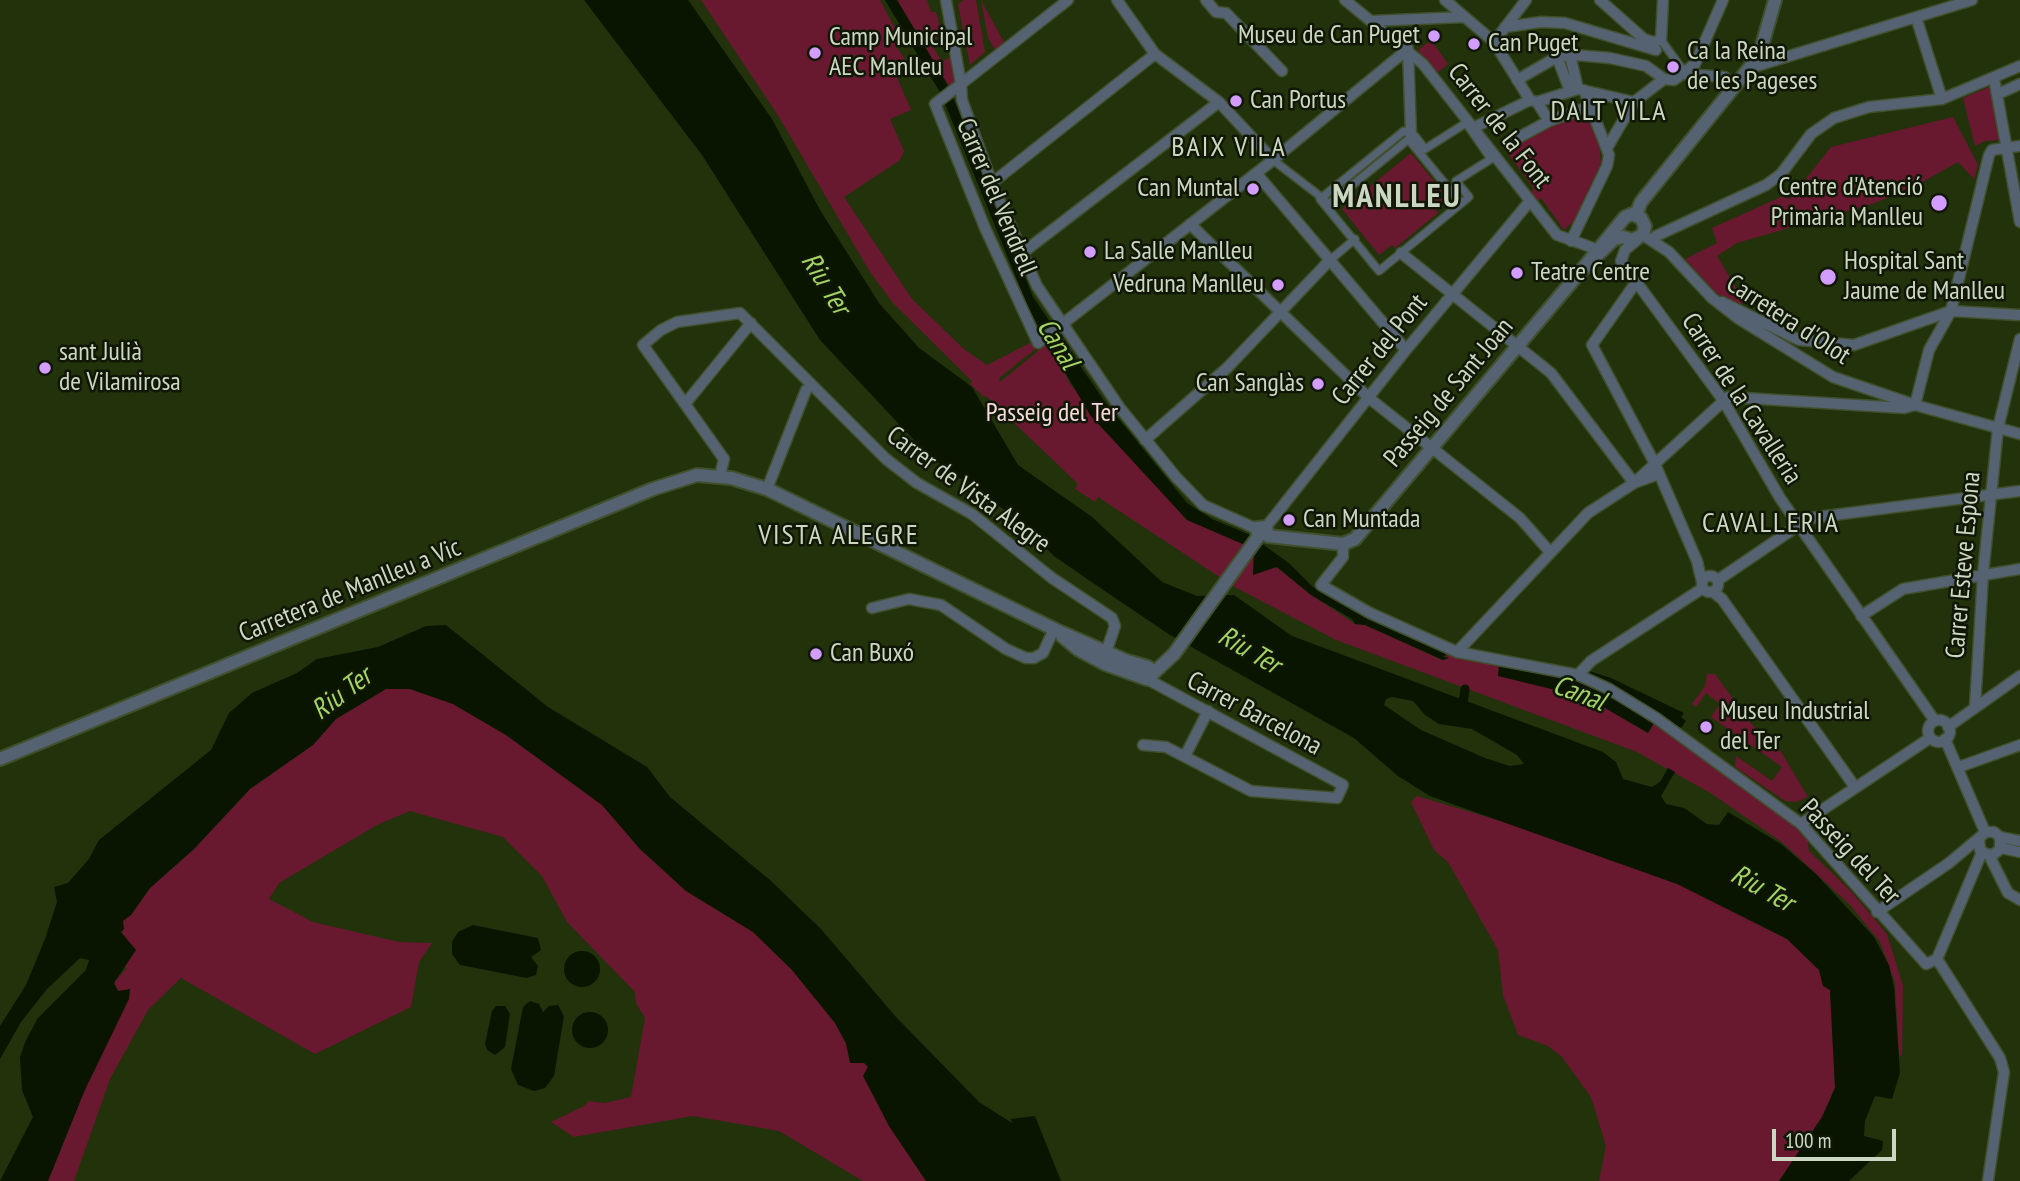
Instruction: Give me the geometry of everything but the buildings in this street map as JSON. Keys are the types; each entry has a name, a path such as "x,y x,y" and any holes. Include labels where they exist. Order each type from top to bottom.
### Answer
{"street":[{"path":"946,0 962,100 1021,254 1059,328 1145,440 1203,505 1261,533 1343,544"},
{"path":"961,84 1068,0"},
{"path":"1117,0 1155,54 1219,102 1273,160 1323,197 1379,271 1459,201 1421,155 1410,137 1408,49"},
{"path":"1206,0 1216,12 1226,13 1282,71"},
{"name":"Carrer de la Font","path":"1345,0 1408,49 1474,128 1557,235 1596,249"},
{"path":"1445,0 1494,42 1517,80 1549,121"},
{"path":"1494,42 1526,0"},
{"path":"1600,0 1644,39 1653,43 1661,40"},
{"path":"1663,0 1661,40 1685,74"},
{"path":"1517,80 1557,57 1570,55 1610,58 1646,66 1664,79 1674,80 1695,64 1723,0"},
{"name":"Passeig de Sant Joan","path":"1580,272 1608,244 1630,234 1640,218 1641,202 1750,68 1766,36 1775,0"},
{"path":"1750,68 1972,0"},
{"path":"1371,21 1464,17"},
{"path":"1916,17 1942,99"},
{"path":"1506,27 1541,22 1565,23 1672,55"},
{"path":"1059,328 1273,160 1408,49"},
{"path":"992,183 1155,54"},
{"path":"1570,55 1577,90"},
{"path":"1557,57 1588,107 1607,148 1607,166 1571,241"},
{"path":"1656,236 1766,186 1781,174 1811,134 1834,118 1869,107 1942,99 2020,66"},
{"path":"1685,74 1726,77"},
{"path":"1994,78 2020,222"},
{"path":"1607,148 1634,102 1664,79"},
{"name":"Carrer del Vendrell","path":"961,84 935,104 995,251 1038,343 1059,328"},
{"path":"1998,94 2020,84"},
{"path":"1421,155 1463,128 1474,128 1534,101 1577,90 1634,102"},
{"path":"1021,254 1219,102"},
{"path":"1510,142 1549,121 1588,107"},
{"path":"1356,239 1320,199 1404,131 1425,149 1466,123 1491,159 1456,181 1469,197 1400,251"},
{"path":"1329,204 1410,137"},
{"path":"1457,652 1588,513 1657,469 1728,397 1904,408 1915,405 1929,351 1951,311 1989,155 1992,150 2020,146"},
{"path":"1256,173 1406,350"},
{"name":"Carrer del Pont","path":"1261,533 1406,350 1530,201"},
{"name":"Passeig de Sant Joan","path":"1630,234 1625,217 1640,218"},
{"name":"Carretera d'Olot","path":"1640,218 1712,298 1739,319 1833,377 1915,405 2020,434"},
{"path":"1190,224 1369,398 1520,518 1549,552"},
{"name":"Passeig de Sant Joan","path":"1321,585 1343,557 1343,544 1360,535 1580,272 1596,249 1630,234"},
{"name":"Carretera d'Olot","path":"1630,234 1669,252"},
{"name":"Carrer de la Cavalleria","path":"1630,234 1621,261 1723,400 1797,523 1935,721"},
{"path":"1145,440 1227,368 1329,261 1356,239"},
{"path":"1400,251 1551,373 1634,483"},
{"path":"1637,281 1591,345 1657,469 1697,561 1855,788"},
{"path":"1712,298 1737,307 1799,340 1854,345 1951,311 2020,314"},
{"path":"685,404 751,323 740,313 677,322 661,330 643,345 724,459 720,476 766,489 1145,672"},
{"name":"Carrer de Vista Alegre","path":"751,323 886,459 917,483 972,514 1052,578 1112,618 1115,626 1107,652"},
{"name":"Carrer Esteve Espona","path":"1975,706 1983,574 1998,428 2020,339"},
{"path":"766,489 806,390"},
{"name":"Carretera de Manlleu a Vic","path":"0,759 653,489 697,475 720,476"},
{"path":"1578,675 1591,661 1711,584 1797,523 2020,491"},
{"path":"1055,630 1083,652 1114,668 1145,672 1171,658 1261,533"},
{"path":"1861,616 1903,589 2020,569"},
{"name":"Passeig del Ter","path":"1321,585 1370,613 1457,652 1578,675 1656,718 1801,824 1926,964 1937,959"},
{"path":"872,608 909,599 941,605 1006,649 1026,658 1034,658 1043,653 1055,630"},
{"name":"Carrer Barcelona","path":"1145,672 1153,685 1208,711 1343,785 1337,798 1251,790 1185,756"},
{"path":"2020,676 1948,727 1945,739 1959,767 1986,854 2008,893 2020,900"},
{"path":"1143,745 1166,747 1185,756 1208,711"},
{"path":"1930,738 1928,728 1935,721 1941,721 1948,727"},
{"path":"1801,824 1930,738"},
{"path":"1930,738 1939,742 1945,739"},
{"path":"1959,767 2020,745"},
{"path":"1877,912 1982,836 1994,832 2000,837 2020,841"},
{"path":"2000,837 2001,848"},
{"path":"1988,1181 2003,1065 1937,959 1986,854 2001,848 2020,852"}],"green space":[{"path":"701,0 880,0 901,43 896,47 912,68 896,75 911,110 890,119 904,151 900,160 844,197 912,299 965,350 987,365 1032,342 1037,348 999,378 1000,382 1049,342 1070,384 1187,520 1246,543 1221,578 1098,497 1095,502 1075,489 1078,484 970,384 972,381 893,303 870,272 779,117"},
{"path":"897,0 927,0 931,12 936,12 942,34 930,42 942,62 952,56 957,82 949,87"},
{"path":"964,0 976,0 985,52 970,65 958,4"},
{"path":"981,0 1005,44 996,51 988,38"},
{"path":"1431,40 1448,64 1436,74 1418,50"},
{"path":"1989,87 2000,140 1985,141 1975,146 1963,98"},
{"path":"1583,112 1589,117 1599,139 1601,163 1574,221 1564,230 1541,198 1537,201 1530,193 1534,189 1506,151 1530,134"},
{"path":"1953,117 1978,165 1974,179 1958,162 1917,185 1875,203 1737,243 1717,256 1742,298 1742,306 1716,293 1685,259 1717,243 1712,228 1783,196 1790,199 1831,147"},
{"path":"1411,153 1449,199 1436,210 1438,213 1395,248 1392,245 1379,255 1342,209"},
{"path":"1254,549 1311,595 1355,624 1365,625 1442,660 1448,658 1443,652 1499,664 1588,698 1648,733 1654,723 1787,819 1808,841 1809,851 1850,890 1887,934 1903,986 1902,1055 1899,1056 1895,983 1880,942 1850,905 1783,843 1712,794 1637,752 1336,640 1229,584"},
{"path":"1707,674 1715,674 1749,721 1764,737 1774,740 1808,797 1796,802 1785,801 1735,767 1736,756 1772,781 1782,767 1711,717 1720,704 1706,693 1696,707 1692,704 1705,686"},
{"path":"386,689 410,689 453,704 506,735 602,805 640,849 686,891 753,932 792,970 835,1023 846,1044 850,1063 864,1063 869,1067 889,1126 926,1181 863,1181 779,1131 693,1116 574,1137 551,1122 589,1101 605,1103 631,1097 645,1018 636,1003 635,992 567,922 542,876 503,837 410,811 377,825 279,883 269,899 313,922 399,942 432,943 419,962 411,1007 315,1054 181,978 148,1010 110,1079 74,1181 48,1181 84,1092 118,991 114,982 126,969 121,932 123,920 131,915 150,888 194,849 250,789 313,745 336,719"},
{"path":"1417,796 1507,823 1678,884 1787,939 1819,970 1823,985 1830,990 1835,1088 1822,1117 1779,1181 1599,1181 1606,1146 1591,1097 1562,1057 1548,1046 1518,1035 1503,995 1498,950 1448,862 1434,850 1411,802"}],"water":[{"name":"Riu Ter","path":"584,0 688,0 772,119 820,210 879,303 919,348 972,387 1018,465 1092,517 1162,582 1197,596 1234,595 1292,636 1603,752 1616,762 1623,779 1652,787 1660,782 1668,768 1675,772 1661,796 1666,804 1684,808 1707,824 1719,825 1728,812 1781,844 1816,874 1874,937 1889,965 1894,987 1900,1073 1892,1099 1875,1096 1865,1121 1864,1136 1883,1141 1882,1150 1849,1181 1779,1181 1822,1117 1835,1088 1830,990 1823,986 1819,970 1787,939 1677,884 1430,796 1398,776 1354,738 1170,635 1054,556 1013,516 929,456 820,340 702,155","holes":["1392,697 1413,701 1425,715 1439,724 1472,729 1517,755 1524,764 1510,766 1485,758 1421,730 1384,705 1386,699"]},
{"name":"Canal","path":"885,0 897,0 949,87 1033,297 1105,402 1187,503 1212,519 1250,535 1290,564 1313,587 1336,601 1443,652 1446,655 1443,657 1449,658 1443,660 1365,625 1355,624 1352,619 1311,595 1277,567 1253,575 1254,549 1187,520 1090,415 1031,314 941,94"},
{"name":"Riu Ter","path":"446,625 548,707 647,767 670,797 770,880 821,929 896,1017 979,1102 1012,1123 1011,1119 1035,1116 1061,1181 926,1181 889,1126 863,1076 868,1067 864,1063 850,1063 846,1043 835,1023 792,970 753,932 686,891 640,849 602,805 506,735 453,704 410,689 386,689 336,719 313,745 250,789 194,849 150,888 131,915 123,921 124,929 121,932 136,950 114,983 118,991 130,989 129,999 84,1092 48,1181 0,1181 33,1117 22,1090 20,1057 26,1040 38,1018 86,970 89,960 80,958 47,989 21,1022 0,1059 0,1026 26,985 45,939 57,902 54,887 68,883 89,859 99,840 211,750 229,713 252,693 297,673 317,659 378,647 426,626"},
{"name":"Canal","path":"1499,664 1564,677 1595,687 1654,723 1648,733 1588,698 1498,676"},
{"path":"1586,670 1611,678 1684,713 1681,717 1686,721 1681,728 1608,683 1585,674"},
{"path":"473,925 538,938 541,950 531,957 538,966 536,975 527,978 460,965 452,954 452,942 458,932"},
{"path":"582,951 595,956 600,969 595,982 582,987 569,982 564,969 569,956"},
{"path":"530,1001 539,1004 543,1012 549,1006 558,1005 564,1016 554,1076 545,1088 534,1091 518,1085 511,1069 523,1007"},
{"path":"496,1006 505,1006 510,1014 505,1047 495,1055 487,1050 485,1044 492,1011"},
{"path":"590,1012 603,1017 608,1030 603,1043 590,1048 577,1043 572,1030 577,1017"}],"waterway":[{"path":"1462,711 1465,689"}],"place":[{"name":"Museu de Can Puget","path":"1434,36"},
{"name":"Can Puget","path":"1474,44"},
{"name":"Camp Municipal AEC Manlleu","path":"815,53"},
{"name":"Ca la Reina de les Pageses","path":"1673,67"},
{"name":"Can Portus","path":"1236,101"},
{"name":"Can Muntal","path":"1253,189"},
{"name":"Centre d'Atenció Primària Manlleu","path":"1939,203"},
{"name":"La Salle Manlleu","path":"1090,252"},
{"name":"Teatre Centre","path":"1517,273"},
{"name":"Hospital Sant Jaume de Manlleu","path":"1828,277"},
{"name":"Vedruna Manlleu","path":"1278,285"},
{"name":"sant Julià de Vilamirosa","path":"45,368"},
{"name":"Can Sanglàs","path":"1318,384"},
{"name":"Can Muntada","path":"1289,520"},
{"name":"Can Buxó","path":"816,654"},
{"name":"Museu Industrial del Ter","path":"1706,727"}],"district":[{"name":"DALT VILA","path":"1609,112"},
{"name":"BAIX VILA","path":"1229,148"},
{"name":"MANLLEU","path":"1397,198"},
{"name":"CAVALLERIA","path":"1771,524"},
{"name":"VISTA ALEGRE","path":"839,536"}]}
